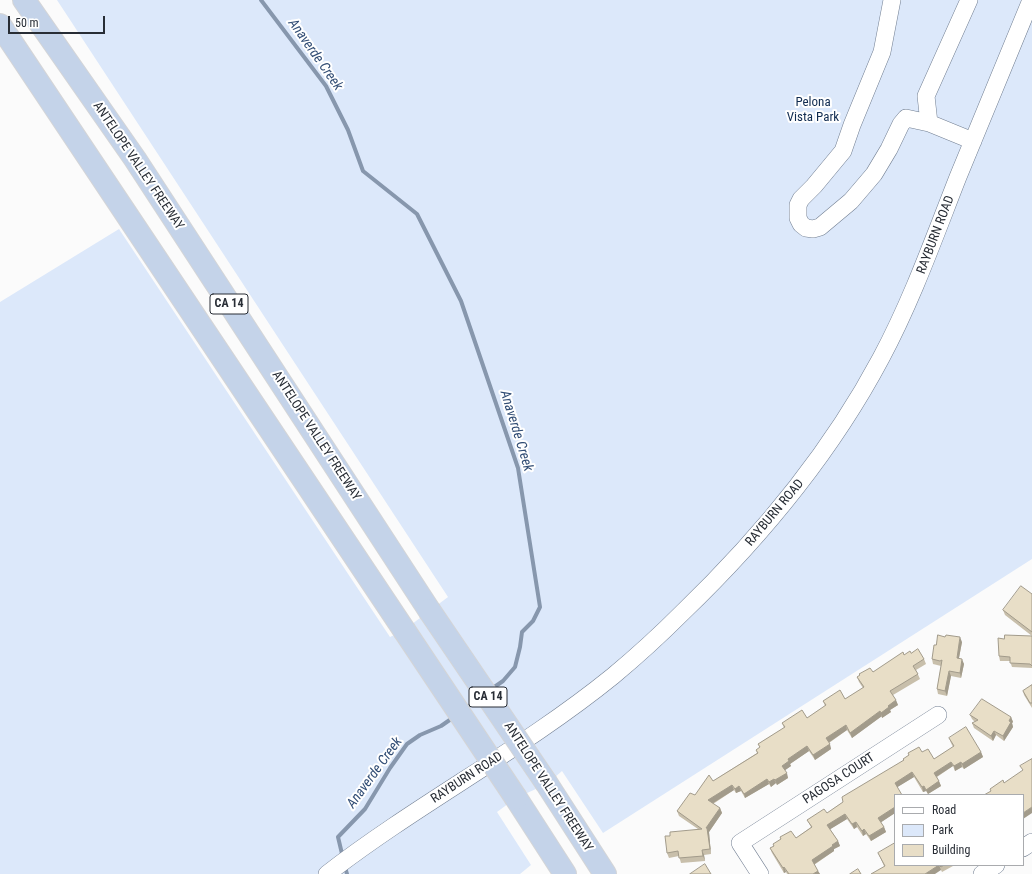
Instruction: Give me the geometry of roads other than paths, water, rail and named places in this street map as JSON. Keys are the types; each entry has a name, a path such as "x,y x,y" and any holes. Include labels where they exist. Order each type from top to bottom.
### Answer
{"highway":[{"name":"ANTELOPE VALLEY FREEWAY","path":"24,0 135,159 429,610 547,784 605,874"},
{"name":"CA 14","path":"0,25 516,798 565,874"}],"street":[{"path":"892,0 882,52 843,151 814,186 801,198 798,204 798,218 801,224 806,228 813,229 820,227 850,201 874,174 889,149 901,124 906,118 929,123 973,141"},
{"path":"929,123 926,96 970,0"},
{"name":"RAYBURN ROAD","path":"327,874 437,798 563,715 615,674 668,627 712,585 753,540 800,483 839,429 880,359 912,294 973,141 1032,0"},
{"name":"PAGOSA COURT","path":"760,874 740,843 938,715"},
{"path":"982,874 994,866"}],"waterway":[{"name":"Anaverde Creek","path":"261,0 326,86 348,130 363,171 417,214 461,301 518,468 540,607 533,621 522,632 515,667 503,681 490,690"},
{"name":"Anaverde Creek","path":"465,709 480,698"},
{"name":"Anaverde Creek","path":"343,858 338,837 365,809 390,768 407,744 420,735 441,726 454,717"},
{"name":"Anaverde Creek","path":"345,867 347,874"}],"park label":[{"name":"Pelona Vista Park","path":"813,110"}]}
